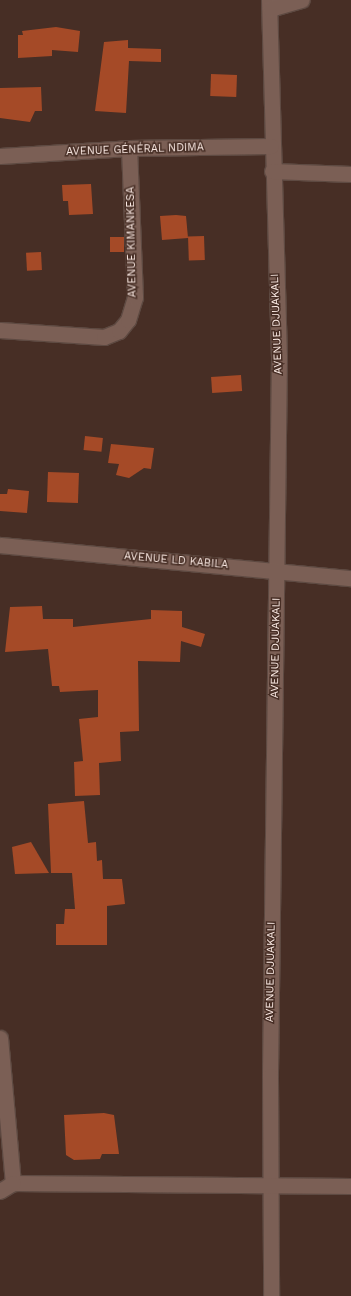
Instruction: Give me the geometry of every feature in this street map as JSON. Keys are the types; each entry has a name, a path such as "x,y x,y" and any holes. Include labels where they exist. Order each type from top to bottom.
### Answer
{"street":[{"path":"269,5 302,0"},
{"name":"AVENUE DJUAKALI","path":"269,5 271,146 279,357 270,1296"},
{"name":"AVENUE GÉNÉRAL NDIMA","path":"0,156 129,148 271,146"},
{"name":"AVENUE KIMANKESA","path":"0,330 104,337 119,331 128,320 135,297 129,148"},
{"path":"272,171 351,174"},
{"name":"AVENUE LD KABILA","path":"0,545 351,578"},
{"path":"0,1038 6,1187 351,1186"}],"building":[{"path":"56,27 80,31 78,52 52,50 52,56 18,58 18,35 23,35 22,31"},
{"path":"128,40 128,48 161,49 161,62 129,61 126,113 95,111 104,42"},
{"path":"211,74 237,75 236,97 210,96"},
{"path":"41,87 42,111 35,111 30,122 0,118 0,88"},
{"path":"91,184 93,214 69,215 68,201 63,201 62,185"},
{"path":"160,216 186,216 188,238 162,240"},
{"path":"204,236 205,260 189,261 188,237"},
{"path":"110,237 124,237 124,252 110,252"},
{"path":"41,252 42,270 27,271 26,253"},
{"path":"241,375 242,391 212,393 211,377"},
{"path":"85,436 103,438 101,452 84,450"},
{"path":"111,444 154,448 151,469 144,468 129,478 116,475 119,464 108,463"},
{"path":"48,472 79,473 78,503 47,502"},
{"path":"8,489 29,491 27,513 0,511 0,494 7,494"},
{"path":"42,606 43,619 73,619 73,627 151,619 151,610 182,611 182,627 205,634 201,647 181,641 180,662 138,661 139,731 120,732 121,761 99,763 100,795 75,796 74,762 83,761 79,719 98,717 98,690 60,692 59,686 52,686 48,649 5,652 10,607"},
{"path":"84,801 88,843 96,842 97,861 102,860 103,879 122,879 125,904 107,906 107,945 56,945 56,924 64,924 65,909 75,909 72,873 51,873 48,804"},
{"path":"31,842 49,873 15,874 12,847"},
{"path":"104,1113 114,1115 119,1154 102,1154 100,1159 74,1160 66,1155 64,1115"}]}
